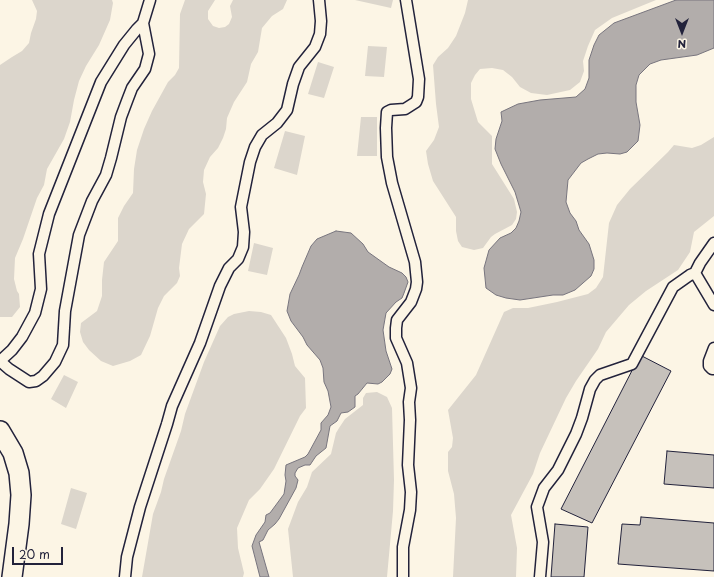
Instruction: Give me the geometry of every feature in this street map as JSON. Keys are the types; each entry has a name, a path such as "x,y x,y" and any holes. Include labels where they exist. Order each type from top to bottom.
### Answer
{"street":[{"path":"0,431 13,453 19,473 21,495 12,577"}],"lane":[{"path":"143,23 124,45 101,82 49,214 40,254 41,289 35,313 22,337 12,350 0,361 8,369 30,382 36,382 54,362 63,345 65,311 79,235 92,201 106,175 112,158 121,117 132,88 145,69 149,54 143,23 150,0"},
{"path":"125,577 127,557 140,507 172,406 200,344 220,286 229,268 238,259 242,247 244,232 241,207 250,162 255,147 262,135 276,123 287,110 293,84 299,67 315,47 320,34 321,21 319,0"},
{"path":"403,577 404,547 410,510 411,492 408,465 410,420 409,402 411,388 406,363 396,338 396,328 397,320 411,302 415,294 417,282 415,262 389,172 386,128 387,112 405,109 416,102 418,97 419,79 406,0"},
{"path":"695,274 700,263 714,243"},
{"path":"695,274 714,305"},
{"path":"540,577 544,542 537,507 544,488 558,470 576,434 594,380 600,375 632,364 673,287 690,275 695,274"},
{"path":"714,348 709,361 709,366 714,369"}],"shaded area":[{"path":"32,0 112,0 113,3 110,20 99,45 79,81 70,122 64,139 47,169 44,185 37,198 15,258 14,279 19,294 20,307 12,317 0,317 0,65 22,51 29,43 37,11"},
{"path":"185,0 215,0 208,11 208,19 213,26 219,28 225,27 229,24 232,17 230,6 233,0 287,0 283,9 272,16 262,28 258,52 251,64 247,82 234,102 227,118 223,138 218,148 210,157 204,170 203,182 206,194 204,214 189,229 182,244 179,268 180,276 177,283 164,296 158,308 150,336 141,355 130,361 113,366 101,361 83,342 80,332 81,323 97,311 102,296 104,262 118,241 118,218 133,193 134,169 137,150 144,129 168,82 179,68 180,14"},
{"path":"355,0 393,0 391,8"},
{"path":"468,0 656,0 612,18 595,30 583,61 584,71 580,82 570,90 547,95 531,93 520,87 512,77 503,70 492,68 480,69 475,75 471,83 471,99 478,122 492,136 492,164 514,199 517,212 516,219 512,225 491,237 483,248 474,250 462,247 458,241 456,217 433,181 426,151 434,140 439,127 433,65 456,36 465,13"},
{"path":"676,0 714,0 714,48 697,55 661,60 650,64 639,75 636,85 636,102 640,125 638,141 627,152 620,154 598,154 588,159 581,163 568,180 566,202 579,230 589,244 594,260 594,269 591,276 575,290 563,295 520,300 496,295 486,288 484,268 489,250 500,238 511,233 516,228 521,212 515,192 495,149 496,139 502,121 501,112 518,104 540,100 576,97 585,89 589,78 589,60 599,35 614,23"},
{"path":"368,46 387,47 384,77 365,76"},
{"path":"318,62 334,67 324,98 308,94"},
{"path":"361,117 377,117 377,156 357,156"},
{"path":"285,131 305,136 297,175 274,168"},
{"path":"714,137 714,216 694,232 690,252 678,270 646,291 629,305 606,332 598,349 566,398 540,453 533,474 511,515 517,548 516,577 453,577 456,518 454,494 448,471 448,452 452,447 453,438 448,410 476,375 504,312 513,308 528,308 588,294 596,288 603,277 609,223 617,205 630,189 674,145 692,148 701,145"},
{"path":"336,231 351,233 363,244 368,252 406,277 408,282 402,298 386,313 383,330 386,351 392,369 390,374 382,382 378,384 367,383 355,396 355,407 348,412 341,413 337,421 330,426 326,448 316,456 310,465 305,465 298,468 295,473 298,480 296,488 279,519 268,530 263,540 259,542 269,577 260,577 252,546 256,535 265,522 266,515 270,513 284,494 286,465 305,457 308,454 321,430 321,423 328,415 331,407 320,360 307,345 291,321 287,311 290,294 311,246 317,239"},
{"path":"254,243 273,248 267,275 248,271"},
{"path":"249,311 271,315 286,338 295,366 305,378 306,408 300,416 274,469 260,489 249,500 237,528 238,548 244,573 243,577 142,577 153,514 181,431 185,414 204,362 220,326 228,317 234,314"},
{"path":"64,375 78,382 66,408 51,399"},
{"path":"377,392 387,397 392,408 394,480 393,511 387,577 293,577 288,529 298,502 307,487 312,472 331,454 336,433 345,419 363,405 363,398 366,393"},
{"path":"71,488 87,493 76,529 61,524"}],"building":[{"path":"640,355 671,371 592,523 561,509"},
{"path":"667,451 714,455 714,488 664,484"},
{"path":"641,517 714,523 714,571 618,564 622,524 640,525"},
{"path":"555,524 588,527 584,577 551,577"}]}
